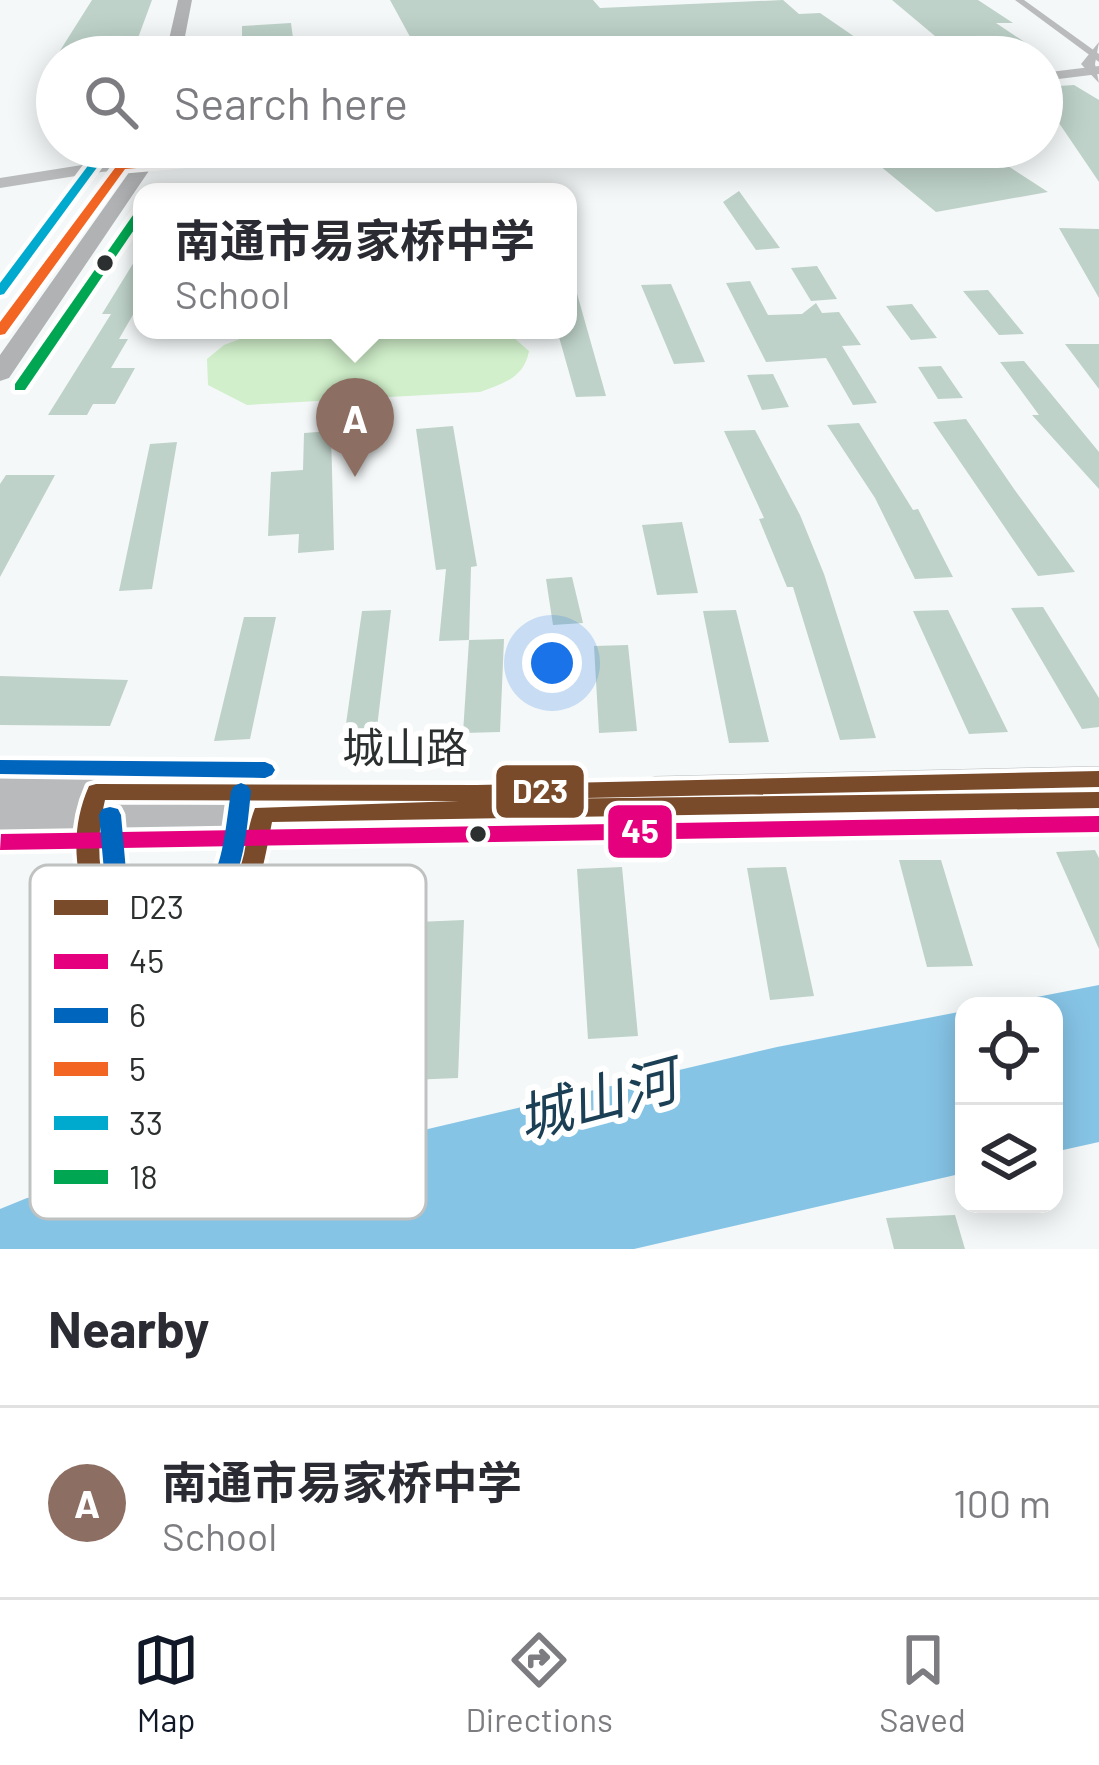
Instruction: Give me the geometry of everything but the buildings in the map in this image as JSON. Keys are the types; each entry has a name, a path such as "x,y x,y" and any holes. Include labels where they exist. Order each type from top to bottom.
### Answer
{"main road":[{"path":"177,36 184,0"},
{"path":"193,36 199,0"},
{"path":"1096,55 1099,79"},
{"path":"0,331 129,168"},
{"path":"0,373 131,168"},
{"name":"城山路","path":"0,791 477,793 1099,779"},
{"name":"城山路","path":"0,818 1099,800"}],"street":[{"path":"1019,0 1063,36"},
{"path":"1065,38 1096,55"},
{"path":"1065,38 1096,55"},
{"path":"1063,74 1096,55"},
{"path":"0,183 77,168"}],"green space":[{"path":"240,339 515,339 529,351 518,373 480,392 247,405 208,385 207,359"}],"water":[{"path":"1099,985 1099,1142 1063,1150 1063,997 1037,997"},
{"name":"城山河","path":"955,1013 955,1175 634,1249 0,1249 0,1209 30,1197 30,1219 426,1219 426,1129 777,1047"}],"transit line":[{"name":"33","path":"0,291 91,168"},
{"name":"5","path":"0,331 121,168"},
{"name":"18","path":"20,387 133,223"},
{"name":"6","path":"0,767 265,770"},
{"name":"D23","path":"88,865 96,792 477,793 1099,779"},
{"name":"6","path":"228,865 241,791"},
{"name":"D23","path":"252,865 263,814 1099,800"},
{"name":"6","path":"110,815 114,865"},
{"name":"45","path":"1,842 1099,824"}],"place":[{"name":"南通市易家桥中学","path":"355,477"}]}
